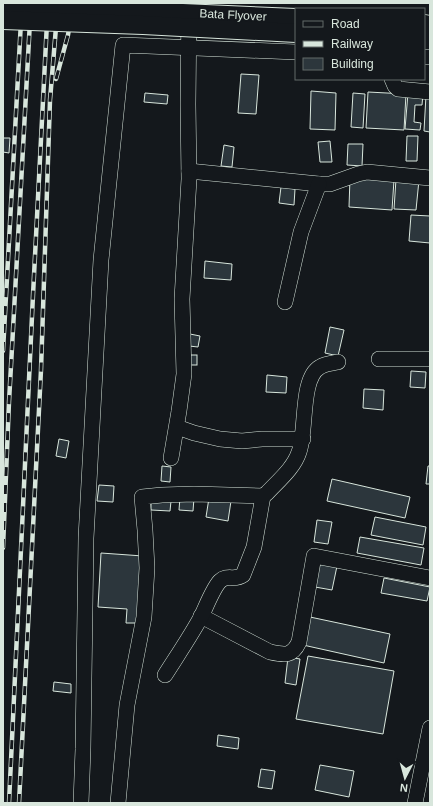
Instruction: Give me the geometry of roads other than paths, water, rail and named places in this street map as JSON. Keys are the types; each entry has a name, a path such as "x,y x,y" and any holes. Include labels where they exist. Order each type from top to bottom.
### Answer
{"main road":[{"name":"Bata Flyover","path":"3,4 295,18"},
{"name":"Bata Flyover","path":"3,20 144,25 295,33"}],"street":[{"path":"171,458 184,374 182,299 189,170 189,3"},
{"path":"81,803 86,538 101,260 123,45 295,52"},
{"path":"392,80 398,89 430,92"},
{"path":"189,170 319,184 330,184 367,172 430,178"},
{"path":"285,302 301,232 319,184"},
{"path":"379,359 430,359"},
{"path":"118,803 127,704 144,617 146,568 142,497 194,494 263,496 291,467 299,454 303,439 308,387 311,376 318,367 338,362"},
{"path":"177,427 194,433 220,439 242,441 262,439 303,439"},
{"path":"165,675 186,643 221,580 227,577 239,578 242,575 254,547 263,496"},
{"path":"201,616 270,652 282,655 289,654 294,651 299,642 314,556 430,578"},
{"path":"416,803 430,728"}],"railway":[{"path":"3,351 22,3"},
{"path":"3,548 9,402 31,3"},
{"path":"9,803 48,3"},
{"path":"19,803 41,370 50,100 58,3"},
{"path":"56,79 68,35 73,3"}]}
